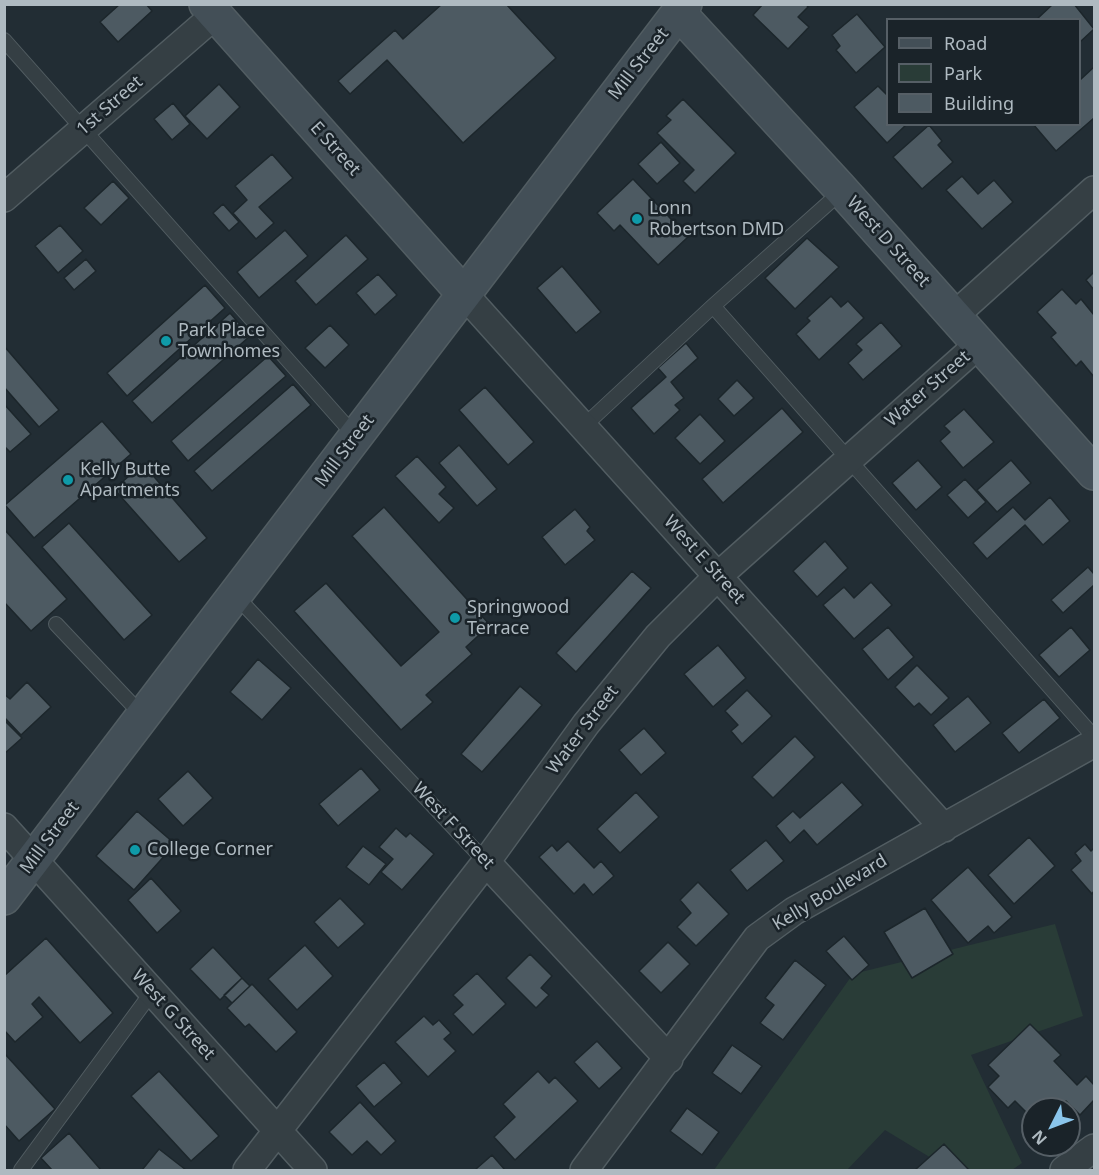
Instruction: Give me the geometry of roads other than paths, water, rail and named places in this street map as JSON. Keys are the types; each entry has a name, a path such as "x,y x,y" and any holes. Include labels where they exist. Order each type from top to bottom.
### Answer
{"street":[{"name":"West D Street","path":"678,7 1095,473"},
{"name":"Mill Street","path":"4,898 356,437 678,7"},
{"name":"E Street","path":"211,10 464,293"},
{"name":"1st Street","path":"4,198 84,129 211,10"},
{"path":"954,316 1095,190"},
{"name":"West E Street","path":"464,293 944,828"},
{"name":"Water Street","path":"247,1170 486,862 586,724 658,636 718,576 979,344"},
{"name":"Kelly Boulevard","path":"584,1170 757,938 794,911 1095,743"},
{"name":"West G Street","path":"4,827 313,1170"},
{"name":"West F Street","path":"486,862 669,1059"},
{"path":"1064,1170 1095,1148"}],"lane":[{"path":"4,40 356,437"},
{"path":"584,426 712,306 842,191"},
{"path":"712,306 1095,737"},
{"name":"West F Street","path":"235,595 486,862"},
{"path":"56,624 143,716"},
{"path":"21,1170 152,992"}],"place":[{"name":"Lonn Robertson DMD","path":"637,219"},
{"name":"Park Place Townhomes","path":"166,341"},
{"name":"Kelly Butte Apartments","path":"68,480"},
{"name":"Springwood Terrace","path":"455,618"},
{"name":"College Corner","path":"135,850"}]}
